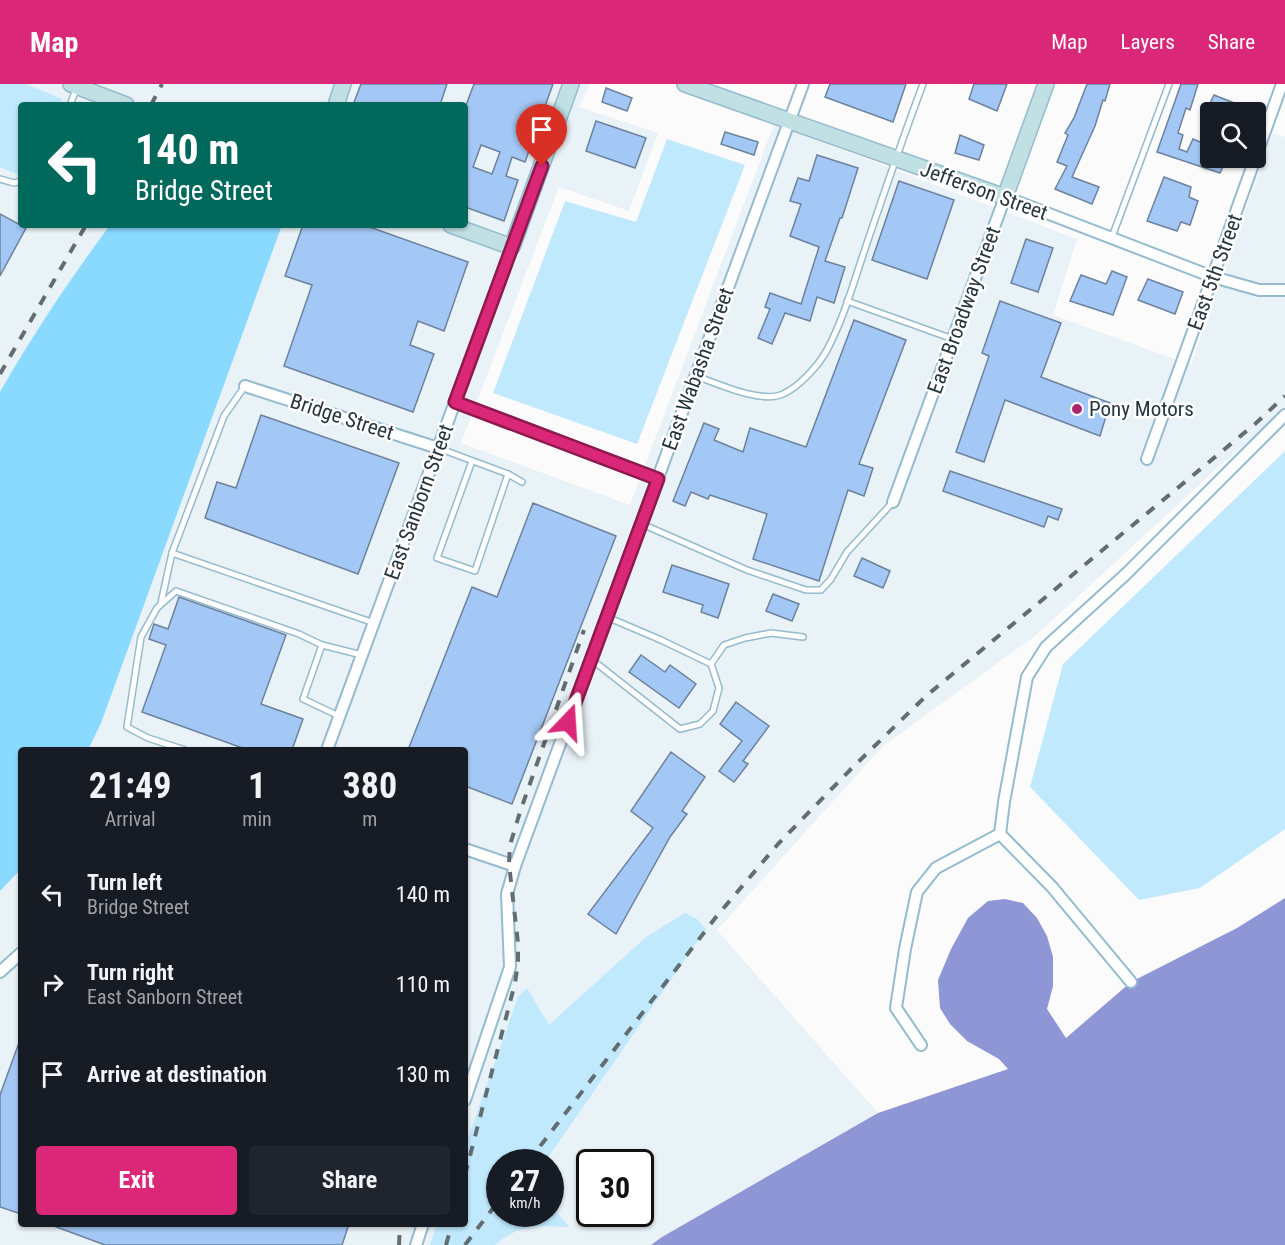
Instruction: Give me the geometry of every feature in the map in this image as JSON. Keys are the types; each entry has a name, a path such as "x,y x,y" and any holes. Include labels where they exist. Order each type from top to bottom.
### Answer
{"street":[{"path":"337,102 343,84"},
{"name":"East Sanborn Street","path":"328,747 571,84"},
{"name":"Jefferson Street","path":"686,84 1005,197 1214,277 1259,290 1285,290"},
{"name":"East Wabasha Street","path":"468,1091 510,967 507,894 515,866 803,84"},
{"name":"East Broadway Street","path":"893,502 1046,84"},
{"name":"East 5th Street","path":"1147,459 1282,84"},
{"path":"74,85 118,102"},
{"path":"459,228 512,247"},
{"name":"Bridge Street","path":"245,386 438,448"},
{"path":"455,402 658,479"},
{"path":"1000,834 1027,677 1044,651 1126,574 1285,415"},
{"path":"1000,834 1052,887 1131,982"},
{"path":"921,1045 897,1008 905,949 917,892 936,868 1000,834"},
{"path":"468,850 515,866"},
{"path":"0,972 18,956"},
{"path":"416,1245 422,1227"}],"lane":[{"path":"696,376 739,391 769,398 784,394 816,368 828,349 847,301 923,84"},
{"path":"1112,238 1169,84"},
{"path":"71,102 74,85"},
{"path":"0,179 18,182"},
{"path":"847,301 953,339"},
{"path":"160,605 172,553 224,416 245,386"},
{"path":"438,448 508,474 522,482"},
{"path":"472,461 437,558 475,571 508,474"},
{"path":"642,524 747,570 806,590 820,590 831,579 847,552 893,502"},
{"path":"172,553 374,623"},
{"path":"176,747 148,738 127,727 141,637 157,608 176,591 299,634 322,645 362,655"},
{"path":"591,659 680,729 700,724 713,711 719,688 711,664 607,617"},
{"path":"711,664 724,645 745,638 771,633 802,637"},
{"path":"322,645 303,699 340,716"}],"shaded area":[{"path":"0,84 590,84 579,107 658,133 629,211 559,187 461,443 630,505 774,124 1077,239 1053,315 1191,365 1261,168 1266,168 1266,153 1273,133 1285,137 1285,413 1224,462 1035,636 883,746 717,930 878,1113 651,1245 0,1245"},
{"path":"0,84 26,84 62,99 61,102 18,102 18,175 0,167"},
{"path":"667,139 745,165 637,444 493,393 565,201 636,222"},
{"path":"108,228 281,228 101,723 89,747 18,747 18,872 0,891 0,392 81,265"},
{"path":"1285,451 1285,829 1200,888 1139,900 1030,787 1063,664"},
{"path":"1285,898 1285,1245 651,1245 878,1113 1008,1069 999,1059 967,1041 950,1024 940,1008 938,980 951,949 968,918 988,901 1005,899 1023,903 1037,918 1047,936 1053,957 1053,986 1047,1009 1066,1038 1131,982 1237,928"},
{"path":"685,913 697,919 706,929 554,1149 486,1149 486,1227 530,1227 513,1233 495,1245 430,1245 436,1227 468,1227 468,1138 518,997 527,988 549,1025 646,937"}],"building":[{"path":"361,84 447,84 441,102 354,102"},
{"path":"474,84 553,84 525,162 512,157 506,176 518,180 504,221 468,208 467,102","holes":["481,145 500,152 492,174 473,167"]},
{"path":"830,84 906,84 893,122 825,97"},
{"path":"974,84 1007,84 997,111 969,99"},
{"path":"1087,84 1110,84 1095,126 1072,177 1099,187 1092,204 1055,189 1067,166 1057,162 1068,135 1065,133 1074,118"},
{"path":"1181,84 1198,84 1190,110 1186,108 1178,133 1183,135 1179,149 1187,152 1193,139 1200,142 1200,166 1157,152"},
{"path":"606,88 632,98 627,111 602,102"},
{"path":"1214,95 1232,102 1211,102"},
{"path":"596,121 646,138 635,168 586,151"},
{"path":"725,132 758,142 754,155 721,144"},
{"path":"960,135 984,145 979,160 955,153"},
{"path":"817,155 858,168 825,261 845,267 834,303 817,297 810,321 785,313 772,344 758,338 770,309 765,307 770,293 801,304 819,247 790,236 801,204 790,201 798,178 809,181"},
{"path":"1205,168 1222,168 1220,173"},
{"path":"1164,177 1191,187 1189,197 1198,201 1190,225 1181,222 1177,231 1147,221"},
{"path":"899,181 954,200 927,279 872,260"},
{"path":"0,214 18,224 18,228 26,228 0,276"},
{"path":"302,228 372,228 468,262 444,331 418,321 410,345 434,354 413,412 284,366 312,285 285,276"},
{"path":"1026,239 1053,248 1038,292 1011,283"},
{"path":"1112,271 1127,277 1113,315 1070,301 1081,275 1106,284"},
{"path":"1148,279 1183,292 1175,314 1138,300"},
{"path":"1000,301 1061,323 1041,377 1110,403 1100,436 1005,400 984,462 956,452 989,356 982,353"},
{"path":"854,320 906,340 859,464 873,468 864,496 848,490 819,581 753,559 767,514 710,495 708,499 691,492 685,506 673,501 704,423 719,429 714,440 743,452 750,428 806,447"},
{"path":"261,415 399,463 358,574 205,518 217,482 236,488"},
{"path":"950,471 1062,509 1058,520 1048,516 1044,527 943,491"},
{"path":"533,503 616,536 512,804 468,787 468,747 409,747 472,587 497,597"},
{"path":"862,558 890,571 883,588 854,576"},
{"path":"672,565 729,584 718,618 701,612 703,605 663,592"},
{"path":"773,594 799,604 792,621 766,611"},
{"path":"179,597 286,635 261,704 303,719 293,747 240,747 142,712 166,645 149,639 154,624 168,629"},
{"path":"641,655 665,672 670,665 696,684 679,708 629,672"},
{"path":"736,702 769,726 743,761 748,764 734,782 719,771 742,741 720,724"},
{"path":"671,752 705,777 682,811 687,814 670,837 616,934 588,914 653,828 631,811"},
{"path":"18,1046 18,1213 0,1207 0,1095"},
{"path":"56,1227 348,1227 342,1245 105,1245"}],"railway":[{"path":"153,102 162,84"},
{"path":"0,374 84,228"},
{"path":"538,1149 716,917 778,844 852,768 926,696 1255,424 1285,396"},
{"path":"468,1163 515,983 518,963 518,943 509,864 510,845 584,630"},
{"path":"465,1245 486,1217"},
{"path":"399,1245 400,1227"},
{"path":"446,1245 451,1227"}],"place":[{"name":"Pony Motors","path":"1077,409"}],"route":[{"path":"542,166 455,402 658,479 568,722"}]}
